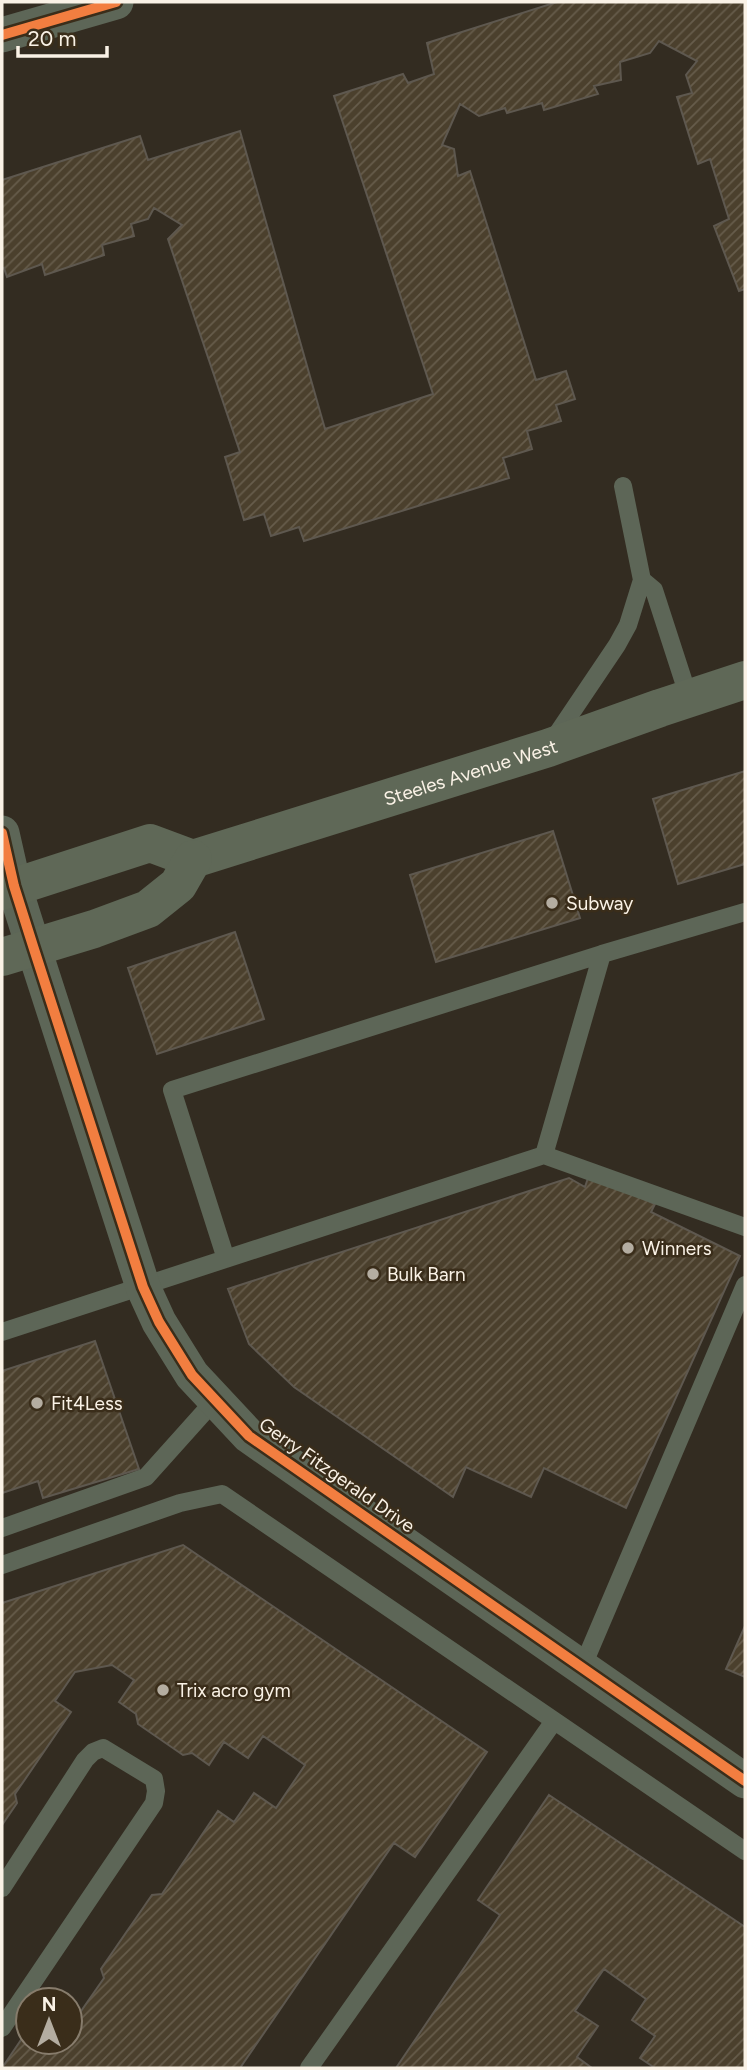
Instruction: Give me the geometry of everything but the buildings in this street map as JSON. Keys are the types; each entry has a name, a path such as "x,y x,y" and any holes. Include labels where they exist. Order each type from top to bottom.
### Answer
{"main road":[{"name":"Steeles Avenue West","path":"193,859 548,748 745,680"},
{"path":"8,888 150,843 193,859 178,884 148,909 18,952"}],"street":[{"path":"2,35 116,2"},
{"name":"Gerry Fitzgerald Drive","path":"2,833 18,952 143,1287 159,1322 192,1375 249,1436 745,1782"}],"lane":[{"path":"548,748 617,645 628,625 642,580 623,486"},
{"path":"642,580 654,590 689,698"},
{"path":"226,1259 172,1090 601,954 745,912"},
{"path":"544,1155 601,954"},
{"path":"2,1332 544,1155 745,1227"},
{"path":"582,1668 745,1285"},
{"path":"2,1528 146,1477 215,1400"},
{"path":"2,1565 180,1503 222,1494 745,1851"},
{"path":"309,2068 554,1721"},
{"path":"2,1888 85,1760 93,1752 103,1748 154,1779 154,1803 2,2028"}],"cycle path":[{"path":"2,35 116,2"},
{"path":"2,833 14,886 143,1287 159,1322 192,1375 249,1436 745,1781"}],"place":[{"name":"Subway","path":"552,903"},
{"name":"Winners","path":"628,1248"},
{"name":"Bulk Barn","path":"373,1274"},
{"name":"Fit4Less","path":"37,1403"},
{"name":"Trix acro gym","path":"163,1690"}]}
